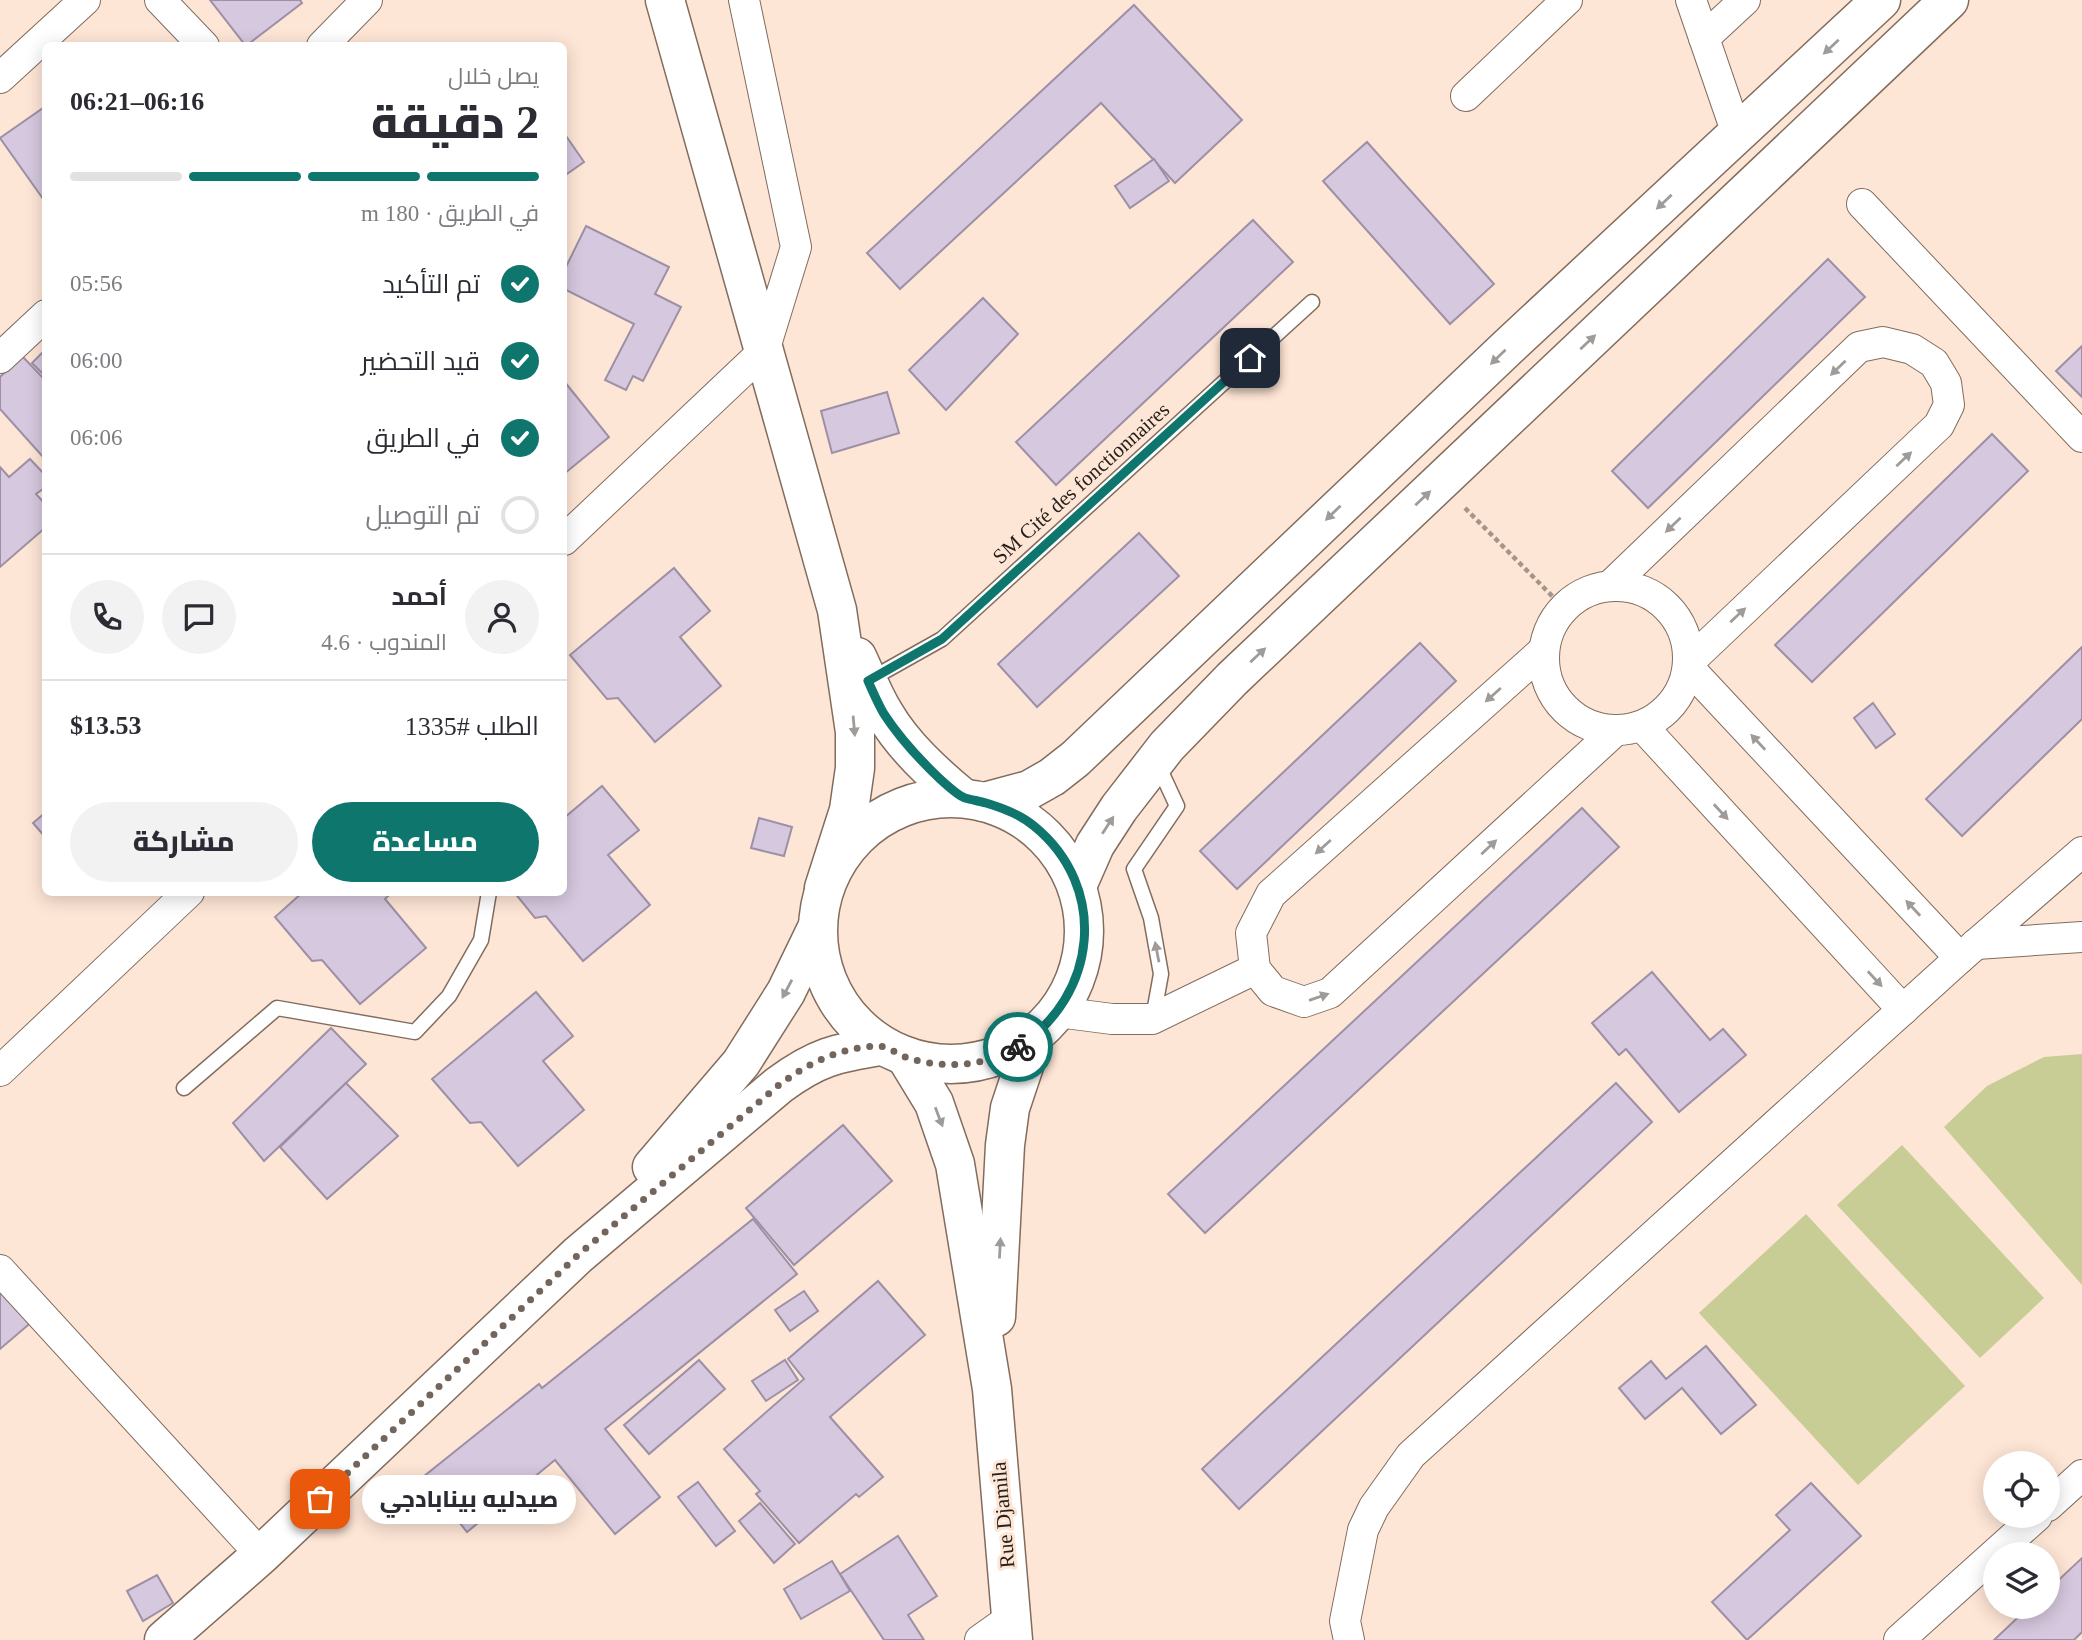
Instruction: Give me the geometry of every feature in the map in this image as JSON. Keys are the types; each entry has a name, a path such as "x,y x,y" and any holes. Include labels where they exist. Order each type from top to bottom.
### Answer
{"main road":[{"path":"665,0 837,610 855,732 855,768 849,810 824,888 817,928 820,963 833,996 854,1024 893,1052 934,1103 955,1164 992,1389"},
{"path":"824,888 840,856 863,830 894,811 928,799 974,800 1029,790 1075,759 1508,347 1881,0"},
{"path":"1077,886 1095,845 1119,808 1156,759 1232,679 1949,0"},
{"path":"837,610 884,714 912,749 939,778 974,800 1010,811 1034,825 1060,852 1077,886 1084,918 1084,951 1075,983 1046,1024 1010,1108 1005,1145 992,1389"},
{"path":"578,1255 741,1063 786,992 817,928"},
{"path":"164,1640 261,1555 578,1255 803,1067 846,1051 893,1052 932,1063 959,1065 986,1060 1011,1051 1046,1024"},
{"name":"Rue Djamila","path":"992,1389 1012,1629"}],"street":[{"path":"0,78 85,0"},
{"path":"160,0 200,42"},
{"path":"326,42 367,0"},
{"path":"567,537 764,351 796,247 744,0"},
{"path":"1466,96 1567,0"},
{"path":"1691,0 1737,134"},
{"path":"1704,38 1745,0"},
{"path":"1862,204 2082,436"},
{"path":"0,358 42,319"},
{"path":"1610,586 1859,347 1883,342 1912,349 1934,363 1946,383 1950,405 1939,425 1688,665"},
{"path":"1544,650 1272,894 1251,933 1255,969 1273,991 1304,1002 1330,993 1628,728 1659,716 1673,703 1683,686 1688,665 1686,638 1675,616 1657,599 1635,588 1610,586 1593,589 1577,597 1564,608 1547,635 1544,650 1545,674 1555,696 1570,715 1592,726 1628,728 1903,1010"},
{"path":"1688,665 1968,951"},
{"path":"1349,1640 1345,1621 1363,1530 1374,1507 1411,1455 1968,951 2082,852"},
{"path":"0,1071 185,896"},
{"path":"1968,951 2082,937"},
{"path":"1046,1024 1152,1019 1255,969"},
{"path":"0,1270 261,1555"},
{"path":"2060,1495 2082,1475"},
{"path":"1899,1640 2024,1528"},
{"path":"980,1640 1012,1629"}],"lane":[{"name":"SM Cité des fonctionnaires","path":"868,681 942,639 1312,302"},
{"path":"1152,1019 1161,974 1151,918 1134,869 1177,806 1156,759"},
{"path":"184,1088 277,1008 415,1032 449,996 481,940 488,896"}],"path":[{"path":"1440,482 1564,608"}],"green space":[{"path":"2082,1054 2082,1285 1944,1127 1987,1086 2044,1057"},
{"path":"1902,1145 2044,1298 1980,1358 1837,1205"},
{"path":"1806,1214 1965,1386 1858,1485 1699,1313"}],"building":[{"path":"210,0 300,0 302,3 251,42 243,42"},
{"path":"1134,5 1242,120 1175,183 1101,103 900,289 867,253"},
{"path":"42,109 42,197 0,138"},
{"path":"567,137 584,162 567,174"},
{"path":"1367,142 1494,284 1450,324 1323,181"},
{"path":"1154,159 1169,181 1130,208 1115,186"},
{"path":"1253,220 1293,262 1056,485 1016,442"},
{"path":"586,226 669,267 655,294 681,307 643,381 633,376 626,390 605,380 634,324 567,290 567,265"},
{"path":"1828,259 1865,297 1648,508 1612,471"},
{"path":"983,298 1018,334 946,410 909,370"},
{"path":"2082,346 2082,397 2056,371"},
{"path":"42,353 42,373 32,363"},
{"path":"22,356 42,377 42,456 0,409 0,377"},
{"path":"567,385 609,437 567,472"},
{"path":"887,392 899,433 832,453 821,411"},
{"path":"1992,434 2028,471 1812,682 1775,645"},
{"path":"30,459 42,472 42,490 36,494 42,501 42,530 0,567 0,467 9,477"},
{"path":"1139,533 1179,576 1037,707 998,664"},
{"path":"674,568 710,611 680,637 721,686 655,742 618,698 607,699 570,655"},
{"path":"1420,643 1456,681 1237,889 1200,851"},
{"path":"2082,647 2082,719 1962,836 1926,799"},
{"path":"1873,703 1895,734 1876,748 1854,718"},
{"path":"602,786 639,830 608,855 650,905 583,961 546,916 535,918 517,896 567,896 567,815"},
{"path":"1582,808 1619,847 1205,1233 1168,1194"},
{"path":"42,815 42,833 33,823"},
{"path":"759,818 792,827 784,856 751,848"},
{"path":"299,896 388,896 385,899 426,948 360,1004 322,960 312,961 275,917"},
{"path":"1652,972 1710,1040 1723,1029 1746,1055 1679,1112 1626,1049 1619,1055 1592,1023"},
{"path":"536,992 573,1036 543,1061 584,1110 518,1166 481,1122 470,1123 432,1079"},
{"path":"331,1028 366,1064 264,1161 233,1123"},
{"path":"346,1083 398,1136 327,1199 280,1147"},
{"path":"1616,1083 1652,1122 1239,1509 1202,1469"},
{"path":"843,1125 892,1181 794,1265 746,1208"},
{"path":"753,1219 797,1274 605,1429 660,1497 615,1534 555,1460 467,1532 423,1477 539,1384 542,1388"},
{"path":"878,1281 925,1335 830,1417 883,1477 859,1497 856,1494 799,1543 756,1494 760,1491 724,1449 804,1379 788,1359"},
{"path":"0,1285 34,1320 0,1349"},
{"path":"804,1291 818,1311 790,1331 775,1310"},
{"path":"1706,1346 1756,1405 1721,1434 1682,1388 1645,1419 1619,1388 1651,1361 1666,1379"},
{"path":"699,1360 725,1389 649,1454 624,1425"},
{"path":"785,1360 798,1380 766,1401 752,1381"},
{"path":"698,1482 735,1531 716,1546 678,1497"},
{"path":"1811,1483 1861,1536 1747,1640 1712,1602 1790,1530 1776,1515"},
{"path":"760,1503 795,1544 774,1563 739,1521"},
{"path":"898,1536 937,1596 908,1615 924,1640 884,1640 840,1574"},
{"path":"2082,1558 2082,1632 2074,1640 1994,1640 2016,1619 2060,1619 2060,1579"},
{"path":"832,1561 850,1591 801,1619 784,1589"},
{"path":"157,1575 173,1603 143,1621 127,1591"}],"way so far":[{"path":"320,1499 578,1255 803,1067 827,1056 881,1046 906,1058 959,1065 986,1060 1018,1047"}],"place":[{"name":"صيدليه بينابادجي","path":"320,1499"}],"route":[{"path":"1018,1047 1034,1036 1058,1012 1075,983 1084,951 1084,918 1077,886 1060,852 1034,825 1010,811 963,797 939,778 884,714 868,681 942,639 1250,358"}]}
